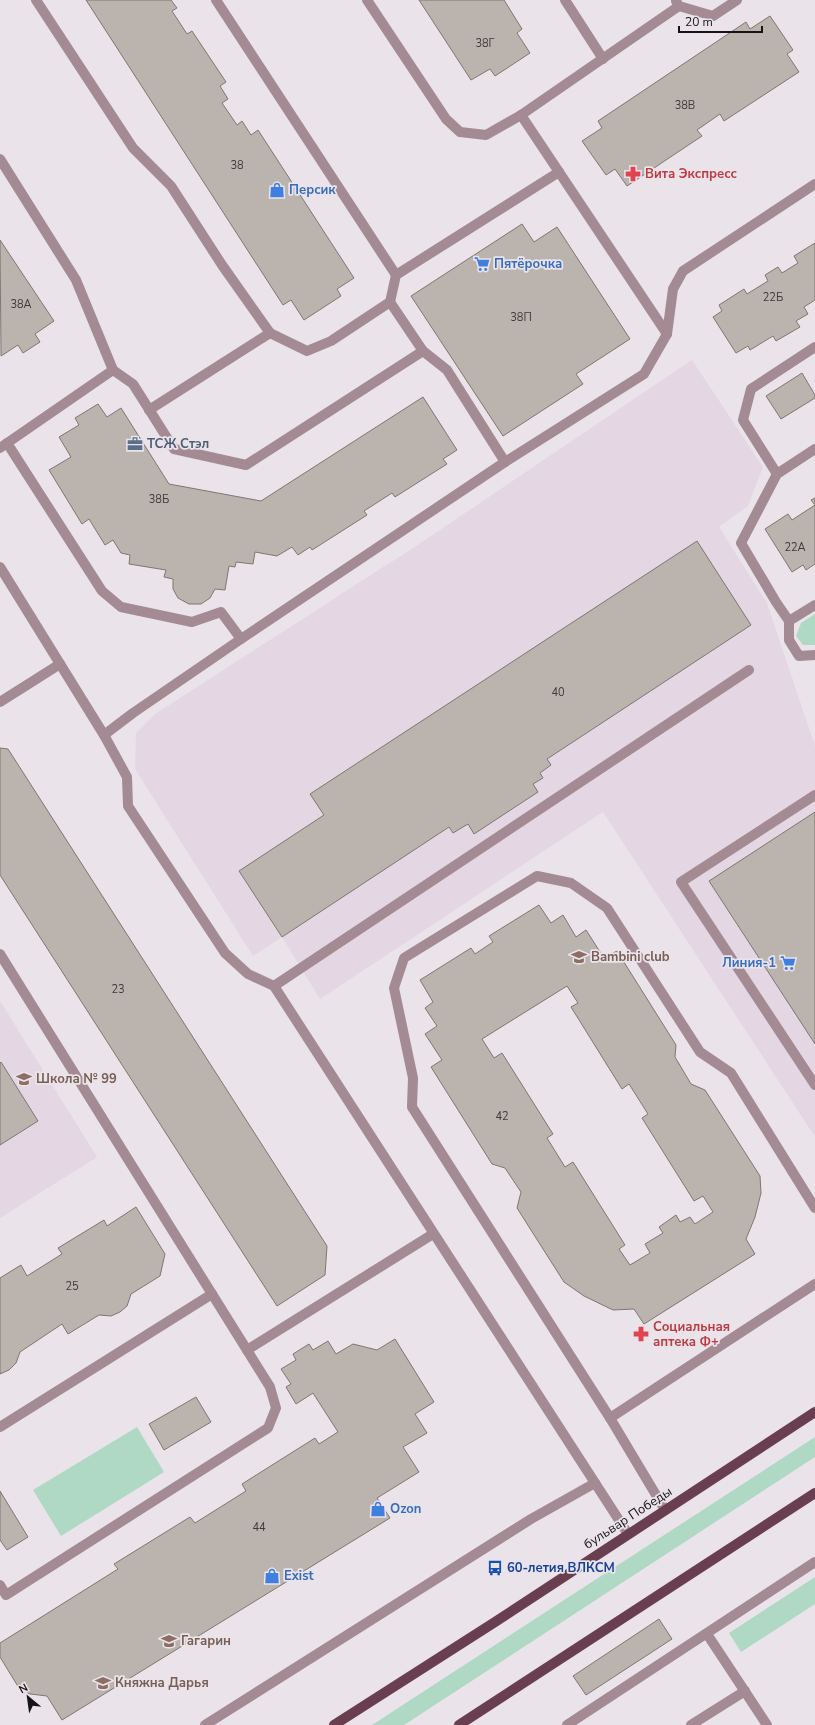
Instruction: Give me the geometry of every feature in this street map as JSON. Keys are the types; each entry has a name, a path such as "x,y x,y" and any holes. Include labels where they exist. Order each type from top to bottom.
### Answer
{"main road":[{"name":"бульвар Победы","path":"334,1725 495,1622 815,1412"},
{"path":"459,1725 815,1493"}],"street":[{"path":"36,0 133,148 171,186 222,265 270,333 307,351 331,340 390,302 396,275 559,172"},
{"path":"216,0 396,275"},
{"path":"367,0 446,119 460,132 486,135 522,115 603,59 677,3 713,16 737,0"},
{"path":"566,0 603,59"},
{"path":"522,115 667,334"},
{"path":"0,159 76,280 113,370 133,384 174,449 246,465 423,351"},
{"path":"104,735 133,713 241,639 505,462 644,374 667,334 673,289 683,271 815,184"},
{"path":"390,302 423,351 447,370 505,462"},
{"path":"149,410 270,333"},
{"path":"777,474 743,420 751,389 815,348"},
{"path":"113,370 3,446 102,591 121,607 192,622 221,612 241,639"},
{"path":"815,449 777,474 741,543 776,602 789,620 789,640 799,656 815,656"},
{"path":"0,567 104,735 127,776 128,806 225,953 248,974 274,986 628,1534"},
{"path":"789,620 815,605"},
{"path":"0,702 60,664"},
{"path":"274,986 750,670"},
{"path":"815,795 681,882 815,1086"},
{"path":"665,1510 610,1418 412,1107 413,1078 394,988 404,958 537,876 571,883 608,908 700,1052 731,1073 815,1208"},
{"path":"0,954 270,1387 276,1408 268,1428 6,1595 0,1585"},
{"path":"247,1350 433,1234"},
{"path":"610,1418 815,1284"},
{"path":"0,1427 212,1294"},
{"path":"205,1725 531,1519 595,1483"},
{"path":"567,1725 815,1562"},
{"path":"707,1634 767,1725"},
{"path":"691,1725 745,1691"}],"shaded area":[{"path":"692,360 763,467 748,506 719,527 767,603 815,746 815,1137 603,812 320,999 282,937 253,956 135,769 136,733 155,714 416,546"},
{"name":"Школа № 99","path":"0,1001 97,1157 0,1218"}],"green space":[{"path":"815,614 815,645 803,645 796,636 801,623"},
{"path":"137,1427 164,1472 61,1536 33,1490"},
{"path":"815,1437 815,1457 404,1725 372,1725"},
{"path":"815,1577 815,1604 741,1652 729,1633"}],"building":[{"path":"86,0 171,0 177,8 172,11 187,34 192,31 226,82 220,86 228,99 222,103 237,125 242,121 251,135 258,130 354,278 337,289 341,296 304,320 291,300 283,305"},
{"path":"419,0 504,0 522,29 517,33 530,53 495,76 490,69 471,80"},
{"path":"770,16 793,50 787,54 799,72 724,121 720,114 697,130 702,136 627,186 615,169 606,175 582,141 602,128 598,121 746,22 750,29"},
{"path":"522,224 534,242 557,227 630,339 576,374 583,384 503,436 411,296"},
{"path":"0,240 54,321 35,334 40,342 23,353 18,345 1,356"},
{"path":"815,243 815,300 804,307 808,314 796,321 800,327 776,341 773,336 750,350 748,346 736,353 713,317 722,311 719,305 744,289 747,294 768,281 765,275 778,267 782,273 798,263 794,256"},
{"path":"802,373 815,395 815,398 781,419 766,396"},
{"path":"423,397 457,450 443,459 447,464 395,497 392,493 364,511 367,515 312,550 310,547 298,555 292,547 277,556 255,552 253,564 236,562 235,567 229,566 225,590 215,589 210,598 201,604 189,604 178,598 173,589 173,579 164,577 166,570 129,564 130,555 121,553 113,540 105,545 89,519 82,524 49,470 71,457 59,437 79,425 75,418 98,404 107,417 121,408 169,484 261,501"},
{"path":"815,498 815,505 811,500"},
{"path":"815,505 815,564 806,570 803,565 792,572 765,529 788,514 792,520"},
{"path":"697,541 751,625 547,759 551,765 540,773 543,778 533,784 538,792 474,834 468,824 453,833 449,827 282,937 239,871 324,815 310,794"},
{"path":"0,748 8,749 327,1246 325,1275 277,1306 0,875"},
{"name":"Линия-1","path":"815,812 815,1044 709,881"},
{"path":"539,905 551,923 563,915 576,937 586,930 604,958 617,951 676,1045 675,1057 691,1084 705,1090 760,1176 761,1193 755,1217 746,1239 755,1254 644,1324 634,1309 613,1310 584,1296 564,1282 517,1208 521,1192 505,1168 492,1164 431,1067 442,1060 425,1034 437,1026 425,1008 433,1002 420,980 471,948 475,954 493,942 489,936","holes":["567,986 578,1003 571,1007 622,1089 629,1084 648,1114 642,1118 694,1201 703,1196 713,1212 695,1224 690,1217 680,1222 676,1215 659,1227 663,1233 645,1244 650,1253 630,1265 619,1249 625,1245 573,1162 565,1167 547,1138 553,1134 502,1053 494,1058 482,1039"]},
{"path":"1,1062 38,1121 0,1145 0,1063"},
{"path":"136,1207 165,1254 160,1276 131,1294 127,1306 120,1312 111,1316 99,1315 68,1334 62,1324 20,1352 16,1363 9,1370 0,1374 0,1278 21,1265 27,1276 62,1254 58,1248 104,1220 107,1226"},
{"path":"395,1339 434,1402 415,1414 427,1433 403,1447 419,1472 377,1498 390,1518 62,1720 47,1696 22,1693 0,1657 0,1643 118,1569 114,1564 190,1517 195,1523 246,1491 242,1484 315,1438 319,1444 338,1432 313,1393 296,1404 286,1387 291,1384 281,1369 296,1360 293,1354 309,1344 313,1350 328,1341 336,1354 353,1344 377,1350"},
{"path":"196,1397 211,1422 164,1450 149,1424"},
{"path":"0,1491 28,1537 7,1550 0,1540"},
{"path":"659,1619 672,1639 586,1695 573,1676"}],"place":[{"name":"Вита Экспресс","path":"633,174"},
{"name":"Персик","path":"277,190"},
{"name":"Пятёрочка","path":"482,264"},
{"name":"ТСЖ Стэл","path":"135,444"},
{"name":"Bambini club","path":"579,957"},
{"name":"Линия-1","path":"788,963"},
{"name":"Школа № 99","path":"24,1079"},
{"name":"Социальная аптека Ф+","path":"641,1334"},
{"name":"Ozon","path":"378,1509"},
{"name":"60-летия ВЛКСМ","path":"495,1568"},
{"name":"Exist","path":"272,1576"},
{"name":"Гагарин","path":"169,1641"},
{"name":"Княжна Дарья","path":"103,1683"}]}
